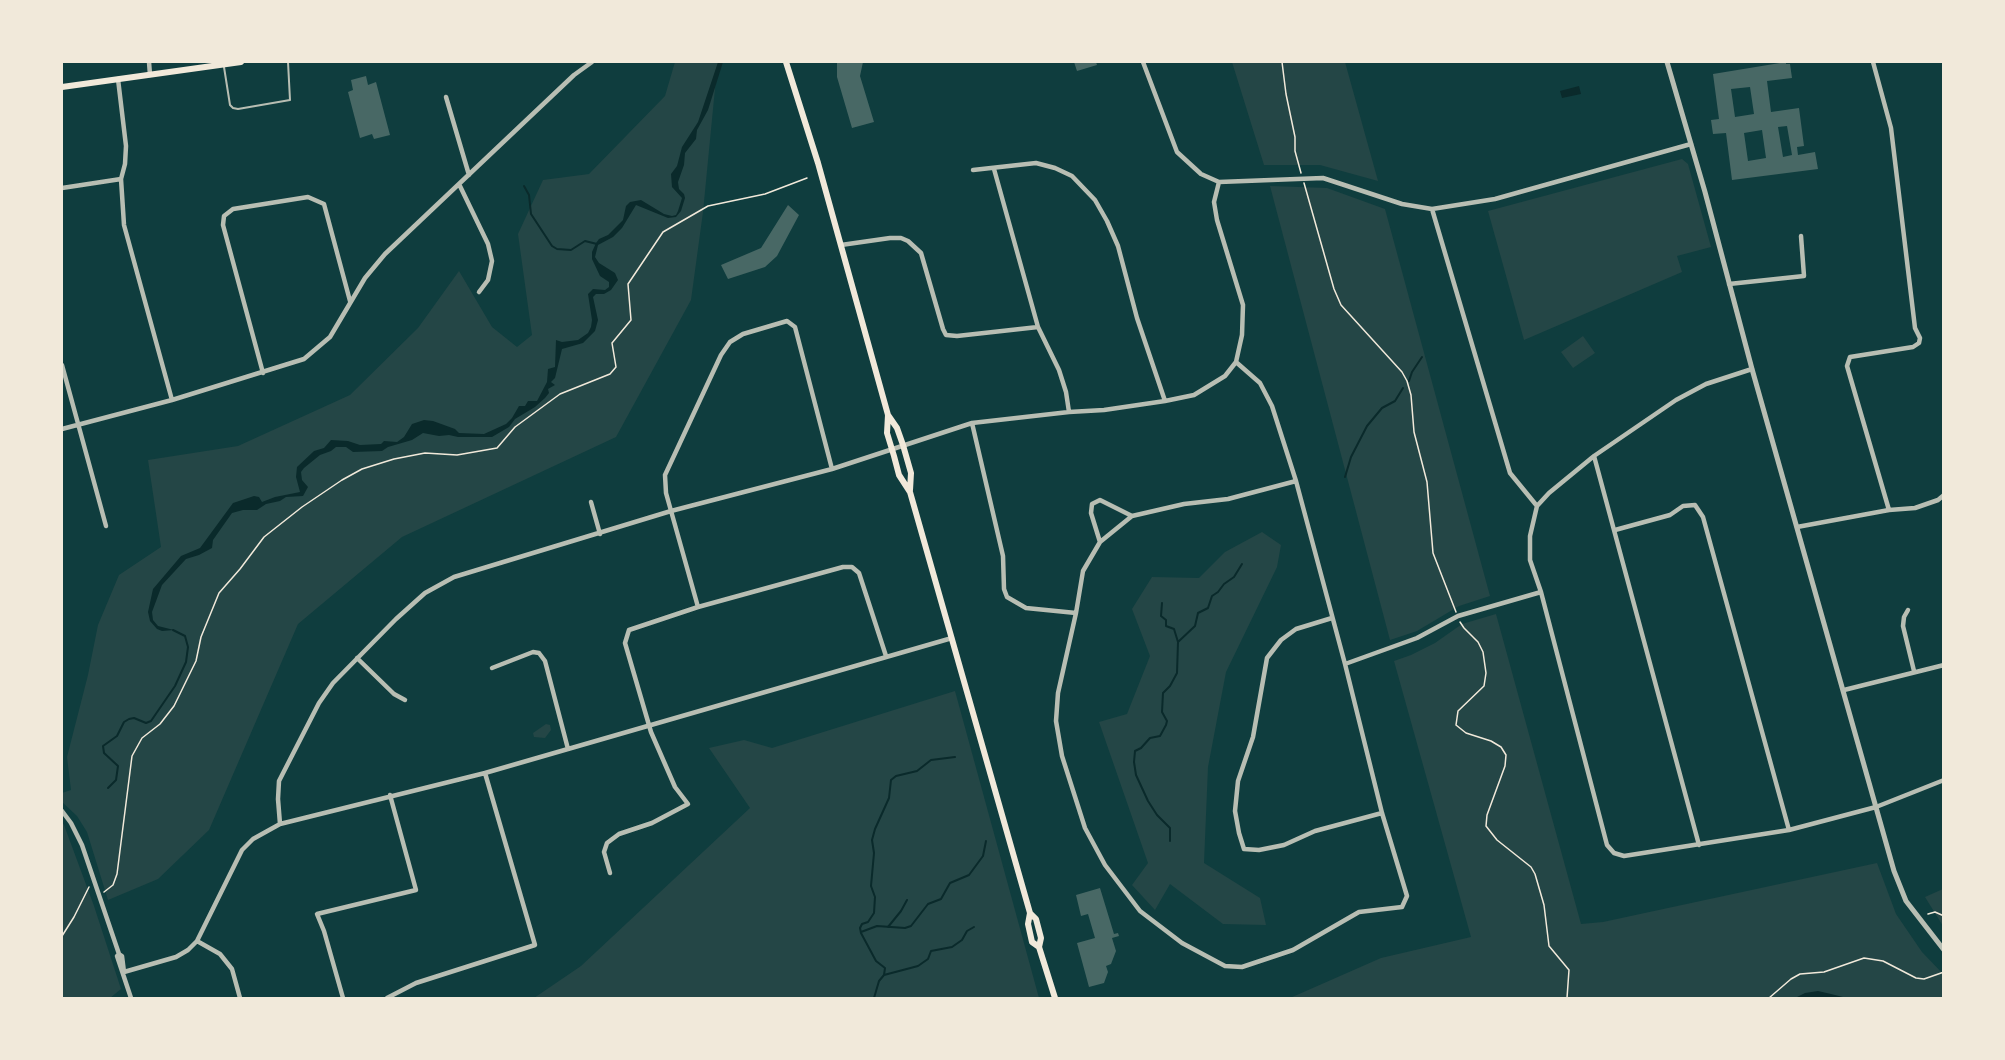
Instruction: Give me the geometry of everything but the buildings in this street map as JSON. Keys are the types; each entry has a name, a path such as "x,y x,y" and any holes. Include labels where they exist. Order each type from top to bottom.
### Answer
{"main road":[{"path":"62,87 241,62"},
{"path":"786,62 841,245 888,415 887,433 899,475 910,492 1030,913 1028,924 1032,942 1039,947 1055,999"},
{"path":"888,415 897,428 903,445 911,473 910,492"}],"street":[{"path":"149,62 150,75"},
{"path":"62,429 172,400 304,359 330,337 365,278 385,254 574,75 592,62"},
{"path":"1143,62 1177,152 1201,174 1219,182 1323,178 1402,204 1432,209 1495,199 1691,144"},
{"path":"1667,62 1876,807 1903,895 1942,949"},
{"path":"1873,62 1891,128 1915,328 1920,338 1919,344 1913,347 1850,357 1847,366 1889,510"},
{"path":"118,79 126,146 121,179 124,225 172,400"},
{"path":"446,97 469,175"},
{"path":"973,170 1036,163 1072,176 1095,200 1118,246 1137,318 1165,401"},
{"path":"994,169 1038,327 1059,370 1069,412"},
{"path":"62,188 121,179"},
{"path":"280,824 279,781 319,703 333,683 425,593 454,577 671,511 832,469 972,423 1104,410 1165,401 1194,395 1225,376 1236,362 1242,334 1243,305 1217,220 1215,202 1219,182"},
{"path":"459,184 488,244 492,261 488,280 478,292"},
{"path":"263,373 223,225 224,216 233,209 308,197 324,204 350,301"},
{"path":"1432,209 1510,473 1538,506"},
{"path":"1729,284 1804,276 1801,236"},
{"path":"841,245 901,238 921,253 946,335 957,336 1038,327"},
{"path":"698,607 666,493 665,475 721,356 730,342 742,334 787,321 795,327 832,469"},
{"path":"1236,362 1260,383 1272,406 1296,482 1382,813 1407,896 1402,907 1359,912 1293,950 1242,967 1225,966 1190,947 1140,911 1105,865 1085,828 1062,756 1056,721 1058,693 1083,571 1100,542 1132,516 1184,504 1228,499 1296,482"},
{"path":"62,365 106,526"},
{"path":"1752,369 1706,384 1676,400 1594,456 1549,493 1538,506 1530,536 1530,560 1541,592 1606,845 1614,853 1624,856 1790,830 1876,807 1944,780"},
{"path":"972,423 1003,556 1004,589 1007,597 1026,608 1076,613"},
{"path":"1594,456 1699,845"},
{"path":"1797,527 1889,510 1915,508 1938,500 1944,495"},
{"path":"1100,542 1091,513 1092,504 1100,501 1132,516"},
{"path":"591,502 600,534"},
{"path":"1615,530 1670,515 1683,506 1695,505 1702,516 1790,830"},
{"path":"610,873 604,852 607,843 619,834 652,823 688,804 675,787 649,724 626,643 629,630 698,607 843,567 852,567 860,573 886,656"},
{"path":"1345,664 1417,638 1458,616 1541,592"},
{"path":"1908,610 1903,626 1914,671"},
{"path":"1332,618 1296,629 1281,640 1267,658 1253,737 1238,781 1235,811 1239,833 1245,849 1259,850 1284,845 1316,831 1382,813"},
{"path":"124,972 176,957 188,950 197,941 242,850 253,839 280,824 485,772 952,638"},
{"path":"492,668 533,652 538,653 545,661 567,748"},
{"path":"357,658 394,694 405,700"},
{"path":"1844,690 1944,665"},
{"path":"387,999 394,993 416,983 535,945 485,772"},
{"path":"343,999 324,931 316,914 416,890 390,795"},
{"path":"62,811 82,845 119,954 122,956 131,999"},
{"path":"197,941 220,954 232,969 240,999"}],"lane":[{"path":"224,64 230,105 238,109 290,100 288,62"}],"path":[{"path":"1282,62 1295,136 1295,151 1301,172"},
{"path":"99,897 113,885 117,874 132,756 142,738 160,724 174,706 196,661 201,637 219,593 264,537 302,507 342,480 362,470 394,459 424,453 457,455 497,448 515,427 560,394 610,374 616,367 612,343 631,321 628,284 663,232 708,206 765,194 807,178"},
{"path":"1303,179 1334,289 1341,305 1402,372 1407,381 1411,394 1414,432 1427,482 1432,553 1457,614"},
{"path":"1460,621 1478,642 1483,652 1486,673 1484,686 1458,711 1456,725 1466,733 1491,741 1501,747 1506,755 1505,766 1487,815 1486,826 1497,840 1531,867 1535,874 1544,905 1550,946 1569,970 1567,999"},
{"path":"62,936 93,881"},
{"path":"1928,914 1935,912 1944,916"},
{"path":"1768,999 1800,974 1824,972 1864,958 1883,961 1924,980 1944,972"}],"shaded area":[{"path":"675,62 720,62 717,68 703,212 691,300 616,437 402,537 298,624 209,830 158,879 108,900 87,832 77,816 62,802 62,793 71,790 67,757 98,625 119,575 161,547 148,460 238,446 350,395 418,328 459,271 492,327 517,347 532,335 518,234 543,180 589,174 665,96"},
{"path":"718,62 723,62 708,110 697,130 696,139 685,153 684,165 678,182 679,189 685,198 681,211 676,217 668,218 636,205 622,228 613,237 598,245 595,257 599,263 615,273 618,280 611,290 593,297 598,320 595,331 583,343 562,349 555,378 551,382 555,385 548,389 549,393 545,398 515,419 509,427 492,437 439,436 423,433 412,440 382,451 353,452 346,447 336,447 320,455 301,472 302,480 308,487 303,496 286,497 257,510 232,513 213,540 212,548 186,559 162,585 152,612 153,620 158,626 174,630 157,629 150,621 148,612 153,589 181,556 200,548 233,503 254,496 259,497 262,502 300,492 296,477 297,467 314,451 324,448 331,440 348,441 360,445 381,444 384,441 397,442 404,437 412,424 424,420 455,429 459,433 484,434 506,424 519,406 525,406 528,401 537,401 547,382 548,369 555,367 556,340 562,342 578,340 588,333 592,320 588,294 593,289 605,290 609,287 609,282 600,276 592,259 596,243 623,220 626,206 630,202 641,200 664,214 676,215 682,198 672,187 671,174 677,166 682,147 698,122"},
{"path":"1232,62 1345,62 1378,181 1320,165 1264,165"},
{"path":"1579,86 1581,94 1562,98 1560,91"},
{"path":"1682,159 1688,164 1711,247 1677,256 1682,272 1524,340 1488,211"},
{"path":"1270,186 1327,188 1385,209 1490,596 1459,606 1417,631 1390,640"},
{"path":"1583,336 1595,353 1573,368 1561,352"},
{"path":"1262,532 1281,545 1277,567 1226,672 1208,767 1204,863 1260,898 1266,925 1223,924 1170,884 1155,910 1132,885 1148,863 1099,722 1127,714 1150,656 1132,609 1152,577 1199,578 1225,552"},
{"path":"1496,614 1581,924 1603,922 1877,863 1896,914 1922,952 1944,975 1943,998 1290,998 1381,958 1471,937 1394,661 1435,643 1462,624"},
{"path":"955,691 1039,998 534,998 581,966 750,808 709,748 744,740 772,748"},
{"path":"546,724 550,725 551,730 545,738 534,737 533,733"},
{"path":"62,822 94,906 121,989 110,998 62,998"},
{"path":"1943,889 1943,926 1925,897"},
{"path":"1818,991 1847,998 1795,998 1805,993"}],"waterway":[{"path":"524,186 529,195 531,214 552,246 557,249 571,250 585,241 597,244"},
{"path":"1409,381 1422,357"},
{"path":"1345,477 1351,457 1367,426 1382,408 1395,401 1403,388"},
{"path":"1178,642 1195,626 1198,613 1208,608 1212,596 1234,577 1242,564"},
{"path":"1162,603 1161,616 1166,620 1166,626 1174,629 1178,642 1177,673 1163,693 1162,712 1167,721 1166,725 1160,736 1150,738 1135,751 1134,762 1136,775 1148,801 1157,815 1170,828 1170,841"},
{"path":"108,788 116,780 118,766 104,753 103,746 117,736 124,722 129,719 134,718 146,723 151,721 175,686 186,662 188,647 185,636 173,630"},
{"path":"884,975 885,968 876,961 860,928 874,913 875,897 871,886 874,853 872,840 875,829 889,798 891,780 896,776 917,771 931,760 955,757"},
{"path":"861,932 877,926 905,928 911,926 928,904 941,899 950,883 969,875 983,856 986,841"},
{"path":"888,927 907,900"},
{"path":"874,998 879,981 884,975 918,966 928,959 931,951 952,947 974,927"}]}
